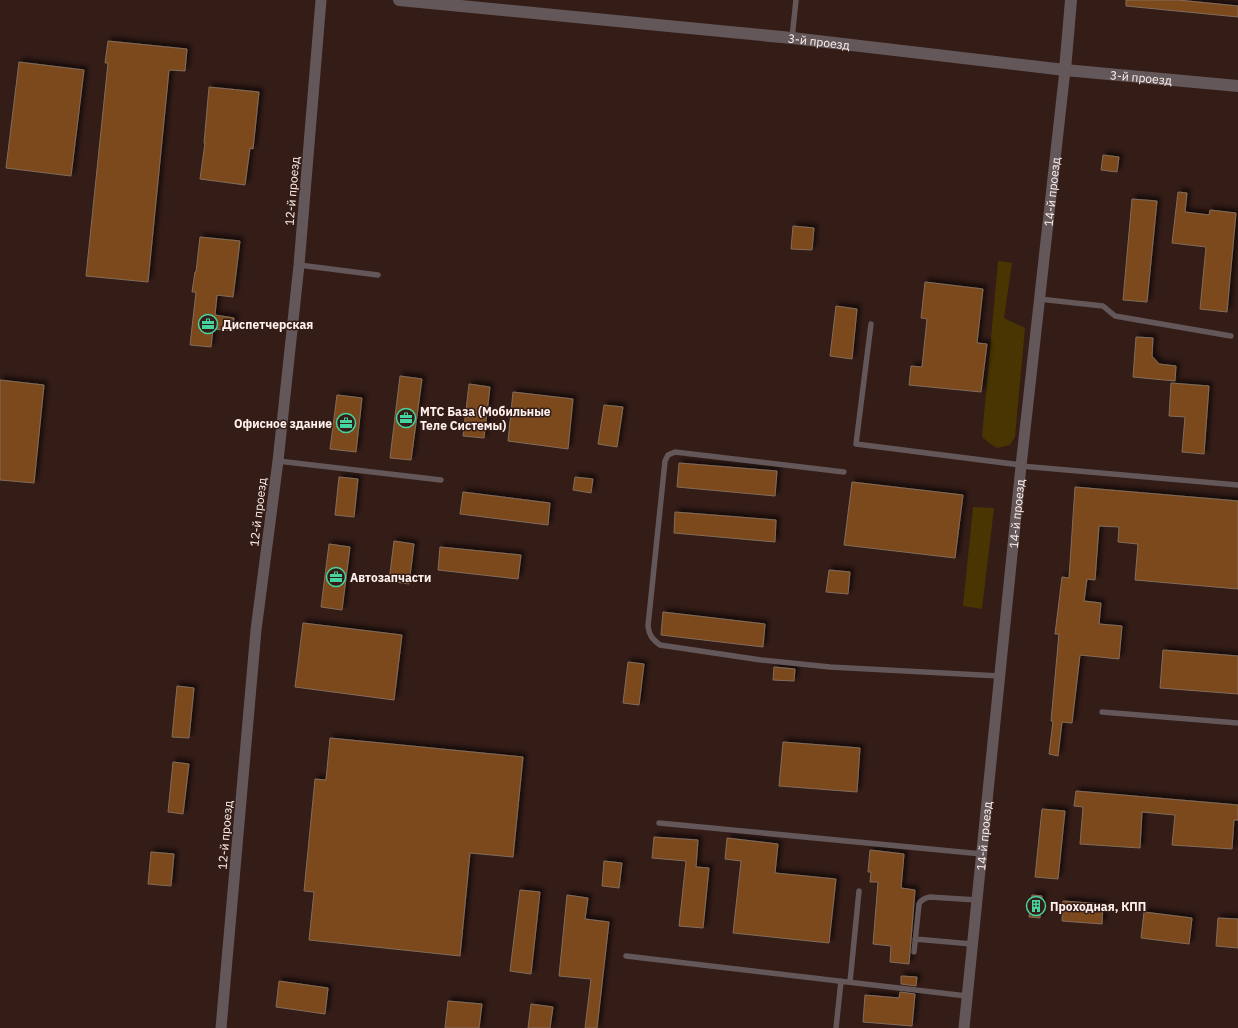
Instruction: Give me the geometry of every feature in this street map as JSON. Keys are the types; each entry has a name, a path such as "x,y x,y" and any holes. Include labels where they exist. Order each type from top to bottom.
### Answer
{"street":[{"name":"12-й проезд","path":"221,1028 256,630 278,461 299,265 321,0"},
{"name":"3-й проезд","path":"399,0 792,38 1065,70 1238,86"},
{"name":"14-й проезд","path":"964,1028 1021,465 1065,70 1071,0"}],"lane":[{"path":"792,38 796,0"},
{"path":"299,265 378,275"},
{"path":"1039,299 1103,306 1115,316 1231,336"},
{"path":"871,324 856,444 1021,465 1238,485"},
{"path":"844,472 675,452 668,455 665,461 648,626 649,634 653,640 660,645 830,667 1000,676"},
{"path":"278,461 441,480"},
{"path":"1102,712 1238,723"},
{"path":"659,823 982,854"},
{"path":"850,982 859,891"},
{"path":"914,952 918,904 921,900 930,897 977,900"},
{"path":"915,939 972,944"},
{"path":"626,956 967,996"},
{"path":"836,1028 842,981"}],"shaded area":[{"path":"998,261 1012,263 1004,318 1025,328 1015,437 1010,445 997,448 982,437"},
{"path":"973,507 994,508 982,609 963,606"}],"building":[{"path":"1126,0 1178,0 1238,6 1238,17 1126,6"},
{"path":"108,41 187,49 185,71 169,70 148,282 86,276 108,63 105,63"},
{"path":"19,62 84,70 71,176 6,168"},
{"path":"209,87 259,92 253,149 250,148 245,185 200,179 205,143"},
{"path":"1103,155 1119,157 1117,172 1101,170"},
{"path":"1178,192 1187,193 1185,212 1209,215 1210,210 1236,213 1227,312 1200,309 1206,247 1172,243"},
{"path":"1132,199 1157,201 1147,302 1123,300"},
{"path":"793,226 814,228 812,250 791,249"},
{"path":"200,237 240,241 233,297 217,295 215,315 234,318 233,331 213,329 211,347 190,345 196,292 192,292"},
{"path":"925,282 983,289 977,343 987,344 981,392 909,385 911,366 922,367 927,319 921,318"},
{"path":"836,306 857,309 852,359 830,356"},
{"path":"1136,337 1153,338 1152,356 1159,364 1176,366 1175,381 1133,377"},
{"name":"МТС База (Мобильные Теле Системы)","path":"400,376 422,379 411,460 390,458"},
{"path":"0,380 44,385 34,483 0,480"},
{"path":"1171,383 1209,386 1204,454 1182,452 1185,417 1169,416"},
{"path":"469,384 490,387 484,438 463,436"},
{"path":"513,392 573,399 568,449 508,441"},
{"name":"Офисное здание","path":"337,395 362,398 356,452 330,449"},
{"path":"604,405 623,407 617,447 598,444"},
{"path":"679,463 777,471 775,496 677,487"},
{"path":"339,477 358,479 354,517 335,515"},
{"path":"575,477 593,479 591,493 573,490"},
{"path":"852,482 963,495 955,558 844,545"},
{"path":"1075,487 1238,501 1238,589 1135,580 1138,544 1118,542 1119,527 1099,526 1095,580 1087,579 1084,601 1101,603 1099,624 1122,626 1119,659 1080,655 1072,723 1062,722 1058,756 1049,754 1053,721 1051,721 1059,634 1055,634 1062,577 1069,578"},
{"path":"463,492 550,503 548,525 460,514"},
{"path":"675,512 776,520 775,542 674,533"},
{"path":"394,541 414,544 409,584 389,581"},
{"name":"Автозапчасти","path":"329,544 350,547 342,610 321,607"},
{"path":"440,547 521,555 518,579 438,570"},
{"path":"829,570 850,572 848,594 826,592"},
{"path":"663,612 765,624 763,647 661,635"},
{"path":"303,623 402,635 394,700 295,687"},
{"path":"1163,650 1238,656 1238,694 1160,688"},
{"path":"628,662 644,664 639,705 623,703"},
{"path":"774,667 795,669 794,681 773,680"},
{"path":"177,686 194,688 189,738 172,737"},
{"path":"330,738 523,757 513,857 470,853 460,956 309,940 314,892 304,891 315,779 326,780"},
{"path":"783,742 860,748 857,792 779,786"},
{"path":"173,762 189,764 183,814 168,812"},
{"path":"1076,791 1238,805 1238,820 1234,820 1232,849 1172,845 1175,815 1142,812 1140,848 1080,844 1083,807 1074,806"},
{"path":"1042,809 1065,811 1058,879 1035,877"},
{"path":"654,837 698,840 696,867 709,868 703,928 679,926 686,861 652,858"},
{"path":"727,838 778,844 775,873 836,879 829,943 733,933 741,861 725,859"},
{"path":"870,850 904,854 901,888 915,890 909,964 890,962 891,946 873,944 878,882 870,882 871,872 868,872"},
{"path":"151,852 174,854 171,886 148,884"},
{"path":"604,861 622,863 619,888 602,886"},
{"path":"520,890 540,892 531,974 510,971"},
{"path":"567,895 588,898 585,919 609,922 597,1028 585,1028 591,979 559,976"},
{"name":"Проходная, КПП","path":"1032,895 1042,896 1040,918 1029,917"},
{"path":"1063,901 1103,904 1102,924 1062,921"},
{"path":"1144,912 1192,918 1189,944 1141,938"},
{"path":"1218,918 1238,919 1238,948 1216,946"},
{"path":"901,976 917,977 916,986 901,984"},
{"path":"279,981 328,988 325,1014 276,1007"},
{"path":"900,992 915,994 912,1026 863,1022 865,995 899,998"},
{"path":"448,1001 482,1004 479,1028 445,1028"},
{"path":"531,1004 553,1007 550,1028 528,1028"}],"place":[{"name":"Диспетчерская","path":"208,324"},
{"name":"МТС База (Мобильные Теле Системы)","path":"406,418"},
{"name":"Офисное здание","path":"346,423"},
{"name":"Автозапчасти","path":"336,577"},
{"name":"Проходная, КПП","path":"1036,906"}]}
